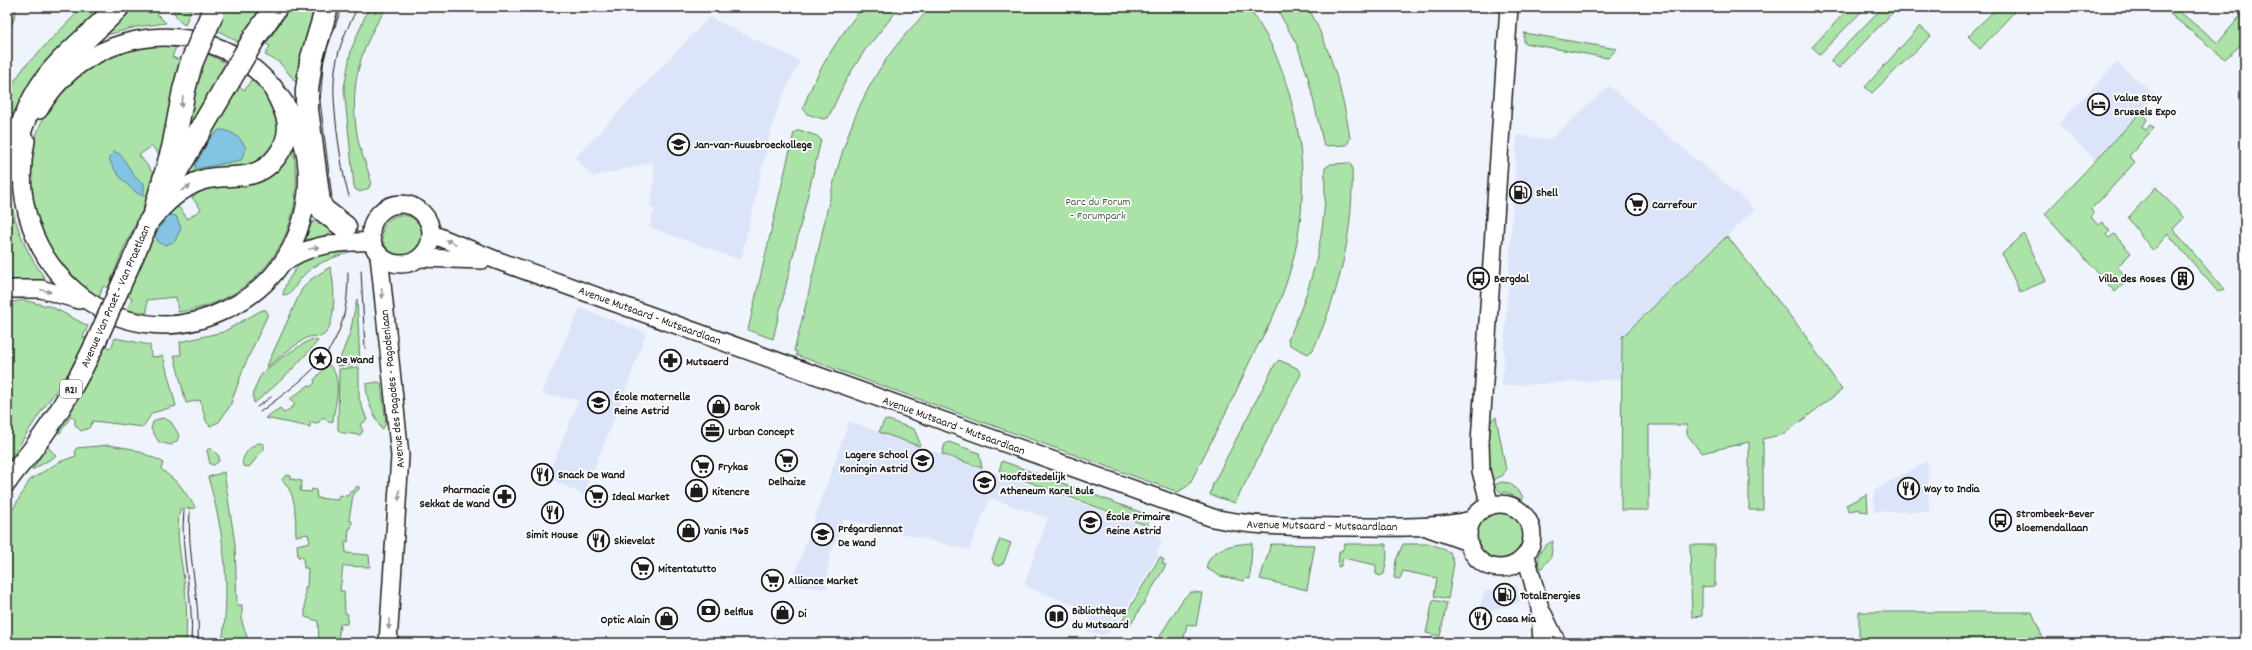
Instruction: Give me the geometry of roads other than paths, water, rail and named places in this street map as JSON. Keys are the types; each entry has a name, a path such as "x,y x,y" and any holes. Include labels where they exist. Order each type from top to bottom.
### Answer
{"highway":[{"path":"73,69 82,51 118,7"},
{"path":"152,215 255,37 276,7"},
{"path":"303,144 299,100 302,70 313,36 327,7"},
{"path":"327,7 311,61 307,109 319,202 324,210 345,227"},
{"path":"152,215 174,148 184,90 191,64 214,11"},
{"path":"7,173 23,122 41,88 59,65 101,26"}],"main road":[{"path":"1490,506 1481,471 1480,447 1509,7"},
{"path":"7,178 24,135 32,122 50,93 73,69 104,49 122,43 158,37 176,37 198,41 234,55 249,64 273,88 291,114 303,144 307,175 305,207 296,238 280,265 257,290 238,304 218,314 196,321 173,324 143,323 106,313 86,302 68,288 52,272 39,253 29,233 23,211 20,189 23,151 32,122"},
{"path":"152,215 189,186 212,178 254,174 272,163 282,147 287,130 283,109 273,88"},
{"path":"305,207 332,226 345,227 359,225 377,216 387,207 396,204 413,206 427,217 432,234 430,244 420,258 414,262 400,264 386,260 376,248 371,233 377,216"},
{"name":"Avenue Van Praet - Van Praetlaan","path":"7,482 21,462 36,446 77,380 96,342 152,215"},
{"name":"Avenue Mutsaard - Mutsaardlaan","path":"432,234 496,260 1213,518 1264,526 1425,527 1472,520"},
{"path":"280,265 304,251 341,244 376,248"},
{"name":"Avenue des Pagodes - Pagodenlaan","path":"376,248 400,456 388,643"},
{"name":"Avenue Mutsaard - Mutsaardlaan","path":"420,258 496,260"},
{"path":"7,289 41,289 86,302"},
{"path":"1506,504 1513,507 1525,516 1532,531 1530,548 1526,556 1521,562 1508,568 1493,568 1486,566 1477,559 1468,542 1469,527 1472,520 1477,514 1490,506 1506,504"},
{"name":"Avenue Mutsaard - Mutsaardlaan","path":"1425,527 1468,542"},
{"path":"1526,556 1540,608 1557,643"},
{"path":"1508,568 1532,580"},
{"path":"1540,608 1542,643"}],"water":[{"path":"219,130 227,131 242,141 246,149 241,160 196,169 195,165 210,138"},
{"path":"114,152 122,156 135,177 144,183 144,196 134,191 117,173 110,162 109,157"},
{"path":"168,215 176,216 181,228 175,241 165,245 159,243 155,235"}],"tram line":[{"path":"332,198 320,101 324,57 342,7"},
{"path":"349,196 338,139 334,102 334,86 335,71 342,42 358,7"},
{"path":"361,270 365,348"},
{"path":"260,412 313,370 325,355 335,339 343,320 347,298 348,272"},
{"path":"257,407 271,397"},
{"path":"184,510 183,527 185,560 191,609 191,643"},
{"path":"190,511 189,527 197,609 198,643"}],"place":[{"name":"Value Stay Brussels Expo","path":"2098,104"},
{"name":"Jan-van-Ruusbroeckollege","path":"678,144"},
{"name":"Shell","path":"1521,192"},
{"name":"Carrefour","path":"1636,204"},
{"name":"Bergdal","path":"1479,278"},
{"name":"Villa des Roses","path":"2182,278"},
{"name":"De Wand","path":"321,359"},
{"name":"Mutsaerd","path":"671,361"},
{"name":"École maternelle Reine Astrid","path":"599,403"},
{"name":"Barok","path":"719,406"},
{"name":"Urban Concept","path":"712,431"},
{"name":"Delhaize","path":"787,460"},
{"name":"Lagere School Koningin Astrid","path":"923,461"},
{"name":"Frykas","path":"703,466"},
{"name":"Snack De Wand","path":"543,474"},
{"name":"Hoofdstedelijk Atheneum Karel Buls","path":"985,483"},
{"name":"Way to India","path":"1908,488"},
{"name":"Kitencre","path":"697,491"},
{"name":"Pharmacie Sekkat de Wand","path":"505,496"},
{"name":"Ideal Market","path":"596,496"},
{"name":"Simit House","path":"552,513"},
{"name":"Strombeek-Bever Bloemendallaan","path":"2000,520"},
{"name":"École Primaire Reine Astrid","path":"1091,523"},
{"name":"Yanis 1965","path":"688,530"},
{"name":"Prégardiennat De Wand","path":"823,535"},
{"name":"Skievelat","path":"599,540"},
{"name":"Mitentatutto","path":"642,568"},
{"name":"Alliance Market","path":"773,580"},
{"name":"TotalEnergies","path":"1505,595"},
{"name":"Belfius","path":"708,611"},
{"name":"Di","path":"782,613"},
{"name":"Bibliothèque du Mutsaard","path":"1056,617"},
{"name":"Casa Mia","path":"1481,618"},
{"name":"Optic Alain","path":"666,619"}],"park label":[{"name":"Parc du Forum - Forumpark","path":"1098,208"}]}
